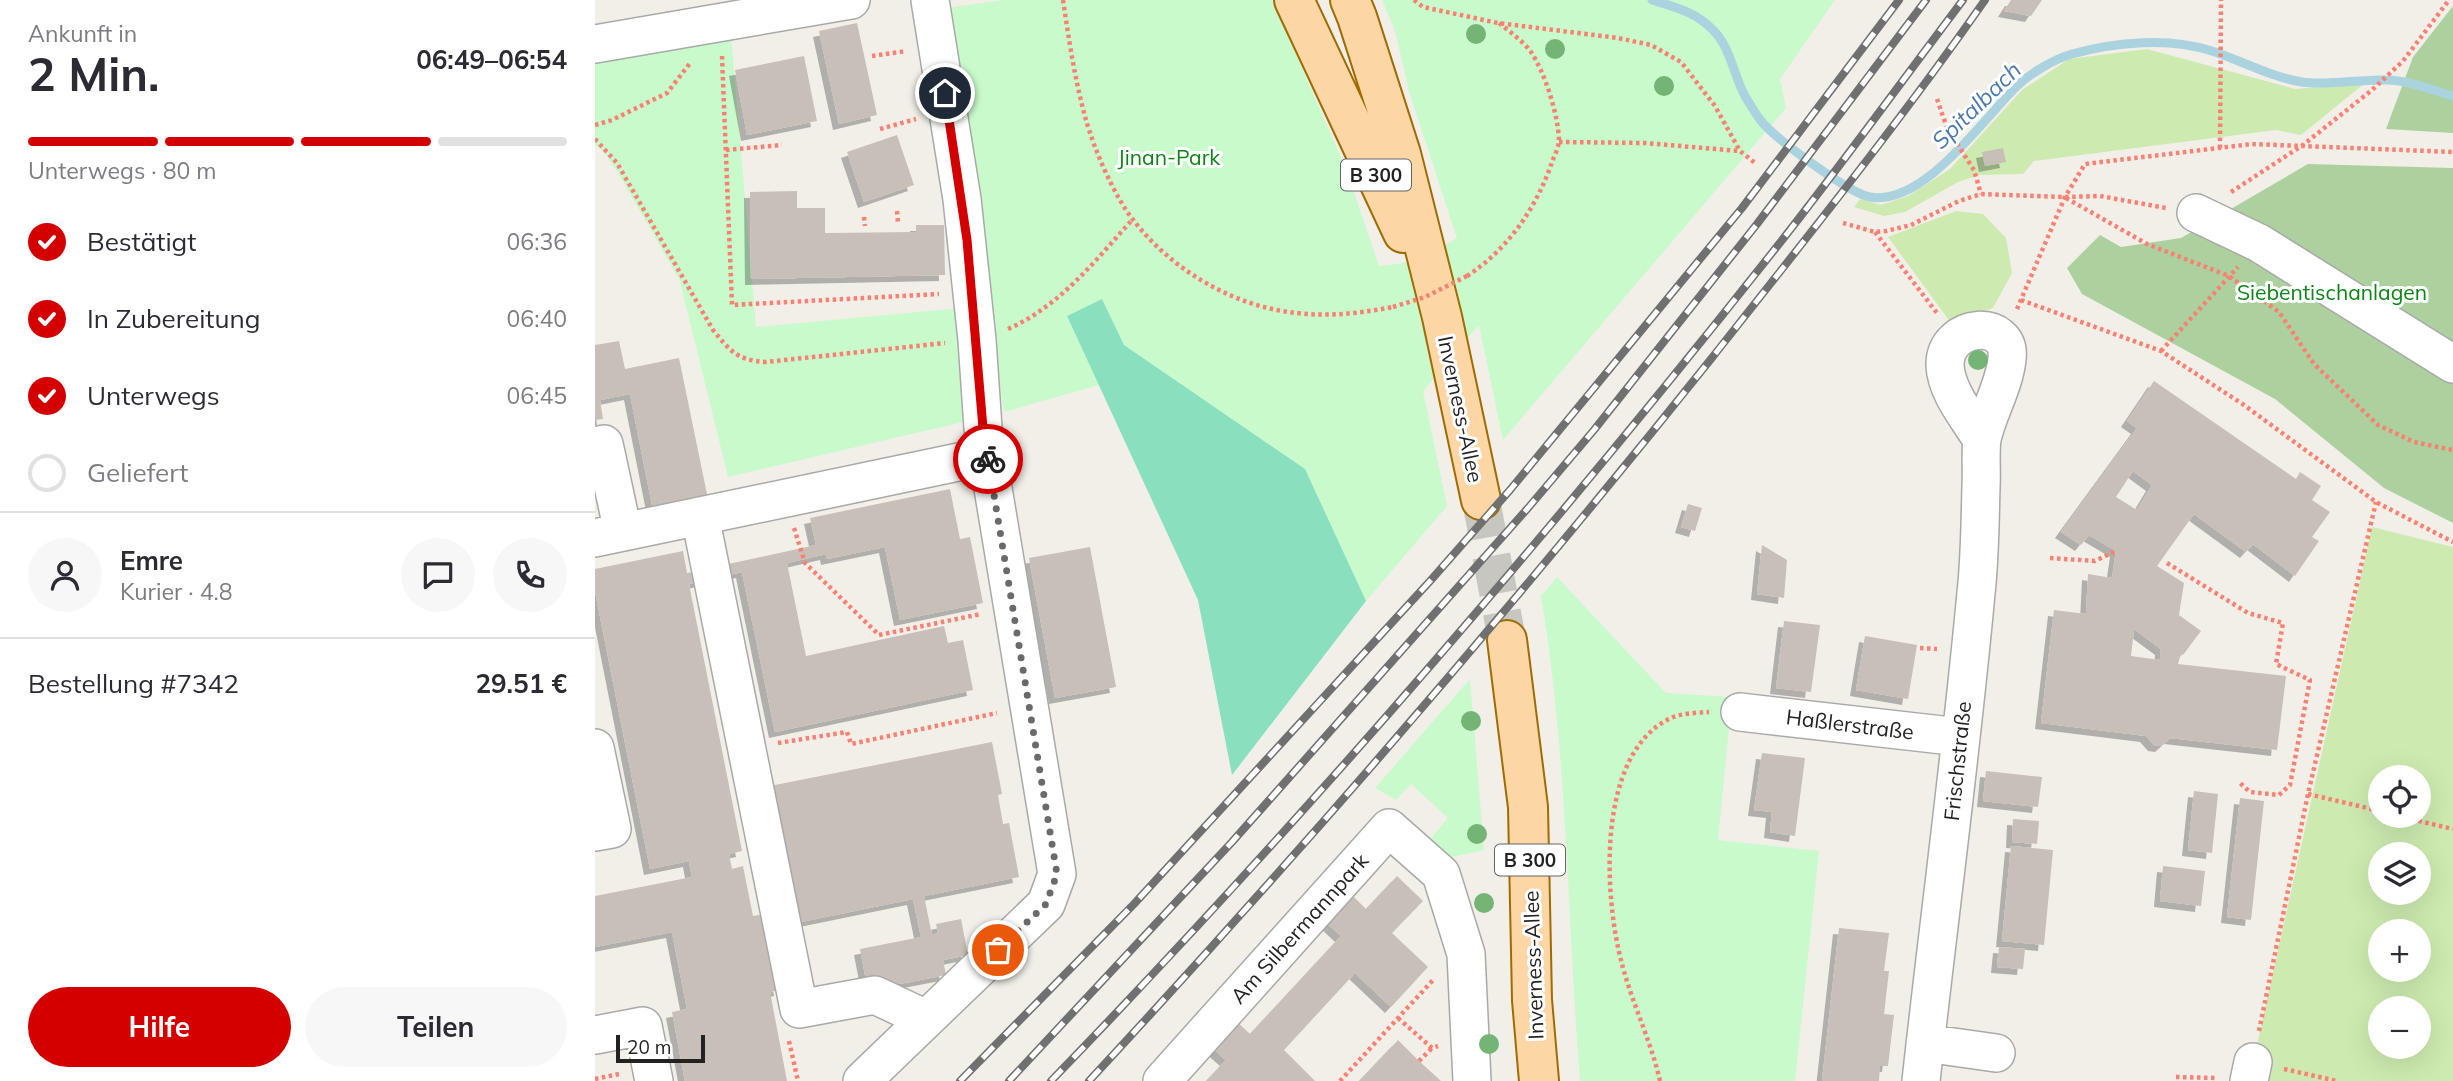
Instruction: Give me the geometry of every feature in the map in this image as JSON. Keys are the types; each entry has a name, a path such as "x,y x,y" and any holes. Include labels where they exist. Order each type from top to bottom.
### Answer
{"main road":[{"name":"Inverness-Allee","path":"1294,0 1442,317"},
{"name":"Inverness-Allee","path":"1350,0 1401,154 1442,317 1481,500"},
{"name":"Inverness-Allee","path":"1507,640 1528,807 1532,1000 1539,1081"}],"street":[{"path":"595,44 852,0"},
{"path":"862,1081 1046,904 1057,874 985,442 962,200 930,0"},
{"path":"2196,213 2259,243 2453,364"},
{"path":"1982,440 1951,389 1945,362 1957,338 1969,330 1979,328 2004,342"},
{"name":"Frischstraße","path":"1921,1081 1976,591 1982,440 2008,356 2004,342"},
{"path":"595,446 604,444 609,535 784,498 985,442"},
{"path":"700,516 799,1009 875,995 926,1019"},
{"name":"Haßlerstraße","path":"1741,712 1960,737"},
{"path":"595,748 612,829 595,832"},
{"name":"Am Silbermannpark","path":"1162,1081 1389,828 1441,874 1466,954"},
{"path":"1466,954 1472,1081"},
{"path":"595,1035 643,1026 637,1077"},
{"path":"1926,1043 1996,1053"}],"path":[{"path":"1063,0 1087,122 1102,162 1132,220 1150,240 1183,268 1214,288 1259,306 1297,313 1336,315 1393,307 1425,297 1467,276 1494,255 1515,232 1541,190 1559,142 1554,112 1542,72 1530,50 1498,23"},
{"path":"1414,0 1423,6 1498,23 1618,38 1651,45 1681,62 1715,106 1740,151 1755,163"},
{"path":"2220,148 2221,0"},
{"path":"1843,223 1875,232 1886,232 1911,225 1959,201 1981,194 2100,196 2196,213 2249,182 2303,145 2372,90 2403,61 2449,0"},
{"path":"595,125 612,120 667,93 721,23"},
{"path":"721,23 732,305 972,292"},
{"path":"872,56 913,50"},
{"path":"1937,99 1950,132 1974,170 1981,194"},
{"path":"595,139 618,163 713,330 729,349 747,361 766,362 977,340 1026,321 1056,300 1081,277 1132,220"},
{"path":"1559,142 1658,143 1740,151"},
{"path":"2004,342 2065,197 2085,164 2252,144 2453,152"},
{"path":"726,150 782,145"},
{"path":"2065,197 2147,244 2229,276 2279,312 2314,365 2378,425 2414,442 2453,450"},
{"path":"897,211 898,223"},
{"path":"864,217 865,226"},
{"path":"1875,232 1957,338"},
{"path":"2161,351 2259,243"},
{"path":"2021,300 2161,351 2244,405 2376,502 2453,542"},
{"path":"784,498 805,563 880,635 1012,608"},
{"path":"2241,1074 2376,502"},
{"path":"2050,558 2095,561 2116,551"},
{"path":"2167,563 2248,613 2283,623 2276,664 2311,680 2290,785 2279,795 2250,792 2240,783"},
{"path":"747,748 847,732 851,744 1029,706"},
{"path":"1660,1081 1621,962 1615,928 1609,846 1615,806 1627,764 1644,737 1668,719 1692,713 1741,712"},
{"path":"2308,794 2368,808"},
{"path":"2431,824 2453,829"},
{"path":"1340,1081 1446,967 1466,954"},
{"path":"1398,1017 1431,1048"},
{"path":"1419,1061 1431,1048 1468,1035"},
{"path":"2176,1077 2241,1074 2337,1081"},
{"path":"595,1079 637,1077"}],"green space":[{"name":"Jinan-Park","path":"1003,0 1272,0 1345,166 1379,266 1420,257 1457,238 1410,95 1395,31 1382,0 1835,0 1780,79 1786,108 1503,440 1479,325 1423,391 1447,506 1366,601 1305,469 1124,345 1102,299 1067,316 1099,385 1004,412 946,12 953,7"},
{"path":"2453,6 2453,133 2386,129 2413,57"},
{"path":"731,34 756,327 961,308 963,422 728,477 680,281 618,173 604,152 595,145 595,63"},
{"path":"2147,49 2295,89 2365,83 2301,135 2276,130 2034,161 2023,174 1980,175 1958,182 1905,212 1884,216 1854,207 1860,199 1881,205 1908,196 1950,169 2022,90 2069,59"},
{"name":"Siebentischanlagen","path":"2308,164 2453,168 2453,523 2384,488 2275,399 2082,294 2067,268 2100,235 2121,247 2181,238"},
{"path":"1956,211 1983,214 2006,238 2012,273 1993,308 1951,323 1888,237"},
{"path":"1102,299 1124,345 1305,469 1366,601 1232,775 1198,600 1067,316"},
{"path":"2372,527 2453,547 2453,1081 2249,1081"},
{"path":"1557,577 1666,693 1732,697 1718,840 1819,851 1795,1081 1580,1081 1562,777 1541,596"},
{"path":"1470,679 1484,850 1452,857 1431,838 1448,818 1411,784 1396,800 1375,788"}],"building":[{"path":"2011,0 2042,0 2031,16 2004,11"},
{"path":"857,23 877,115 839,124 819,31"},
{"path":"804,56 817,121 747,135 735,70"},
{"path":"897,135 914,185 864,202 847,152"},
{"path":"2003,148 2006,162 1985,166 1982,152"},
{"path":"797,191 797,208 825,208 825,233 916,232 916,225 944,225 945,275 751,279 750,192"},
{"path":"619,341 625,369 679,358 709,504 654,515 630,394 600,400 603,419 595,420 595,345"},
{"path":"2154,381 2296,479 2300,472 2321,486 2312,500 2330,512 2312,537 2319,541 2295,576 2253,544 2246,552 2194,514 2157,566 2184,583 2179,615 2201,631 2183,655 2181,653 2178,664 2286,676 2277,750 2170,738 2161,746 2154,745 2146,736 2041,723 2054,610 2086,614 2088,574 2112,578 2116,551 2089,535 2081,545 2061,532 2137,428 2127,421","holes":["2133,471 2152,485 2137,510 2116,497","2134,629 2161,649 2160,660 2131,656"]},
{"path":"950,489 960,539 970,537 983,603 900,620 885,547 827,559 826,554 787,563 806,656 944,626 948,643 963,640 973,690 775,732 742,572 689,584 742,851 729,854 732,869 743,866 753,916 765,914 780,990 770,992 787,1081 685,1081 672,1012 687,1009 672,932 595,947 595,896 692,877 689,861 650,869 595,591 595,569 683,551 687,573 816,545 810,518"},
{"path":"1688,504 1702,508 1695,531 1681,527"},
{"path":"1762,545 1787,560 1784,598 1757,594"},
{"path":"1090,547 1116,687 1055,698 1029,558"},
{"path":"1784,621 1820,625 1811,692 1776,688"},
{"path":"1865,636 1917,645 1908,699 1856,690"},
{"path":"992,742 1002,794 998,795 1003,824 1009,823 1019,877 924,896 932,935 938,933 936,924 961,919 968,955 943,960 946,975 868,990 860,949 921,937 913,899 796,923 770,786"},
{"path":"1762,753 1805,758 1795,836 1770,832 1772,812 1754,810"},
{"path":"1986,771 2042,777 2038,807 1983,801"},
{"path":"2194,791 2218,794 2212,853 2188,850"},
{"path":"2240,798 2264,801 2251,920 2227,917"},
{"path":"2013,819 2039,821 2037,844 2012,842"},
{"path":"2011,846 2053,850 2044,945 2002,941"},
{"path":"2163,866 2205,871 2201,906 2160,901"},
{"path":"1397,876 1423,901 1392,933 1428,967 1391,1007 1355,973 1284,1050 1315,1081 1206,1081 1226,1060 1210,1046 1235,1020 1250,1034 1341,936 1325,921 1351,894 1366,909"},
{"path":"1839,928 1889,933 1884,971 1889,971 1884,1014 1894,1015 1888,1066 1880,1066 1879,1081 1822,1081"},
{"path":"1999,947 2025,949 2023,969 1997,967"},
{"path":"1398,1040 1419,1061 1441,1081 1359,1081"}],"waterway":[{"name":"Spitalbach","path":"1652,0 1685,11 1706,24 1724,45 1741,88 1762,122 1814,165 1860,194 1870,197 1890,196 1911,188 1931,175 1970,138 2017,86 2036,71 2065,56 2106,46 2178,44 2212,51 2290,80 2322,83 2394,80 2453,96"}],"tunnel":[{"path":"1481,500 1507,640"}],"railway":[{"path":"960,1081 1134,904 1510,490 1742,208 1899,0"},
{"path":"1009,1081 1232,842 1528,508 1594,430 1757,224 1926,0"},
{"path":"1051,1081 1241,879 1516,566 1779,244 1963,0"},
{"path":"1089,1081 1329,816 1561,544 1816,226 1985,0"}],"way so far":[{"path":"988,459 1057,874 1046,904 998,950"}],"route":[{"path":"945,93 967,240 988,459"}]}
